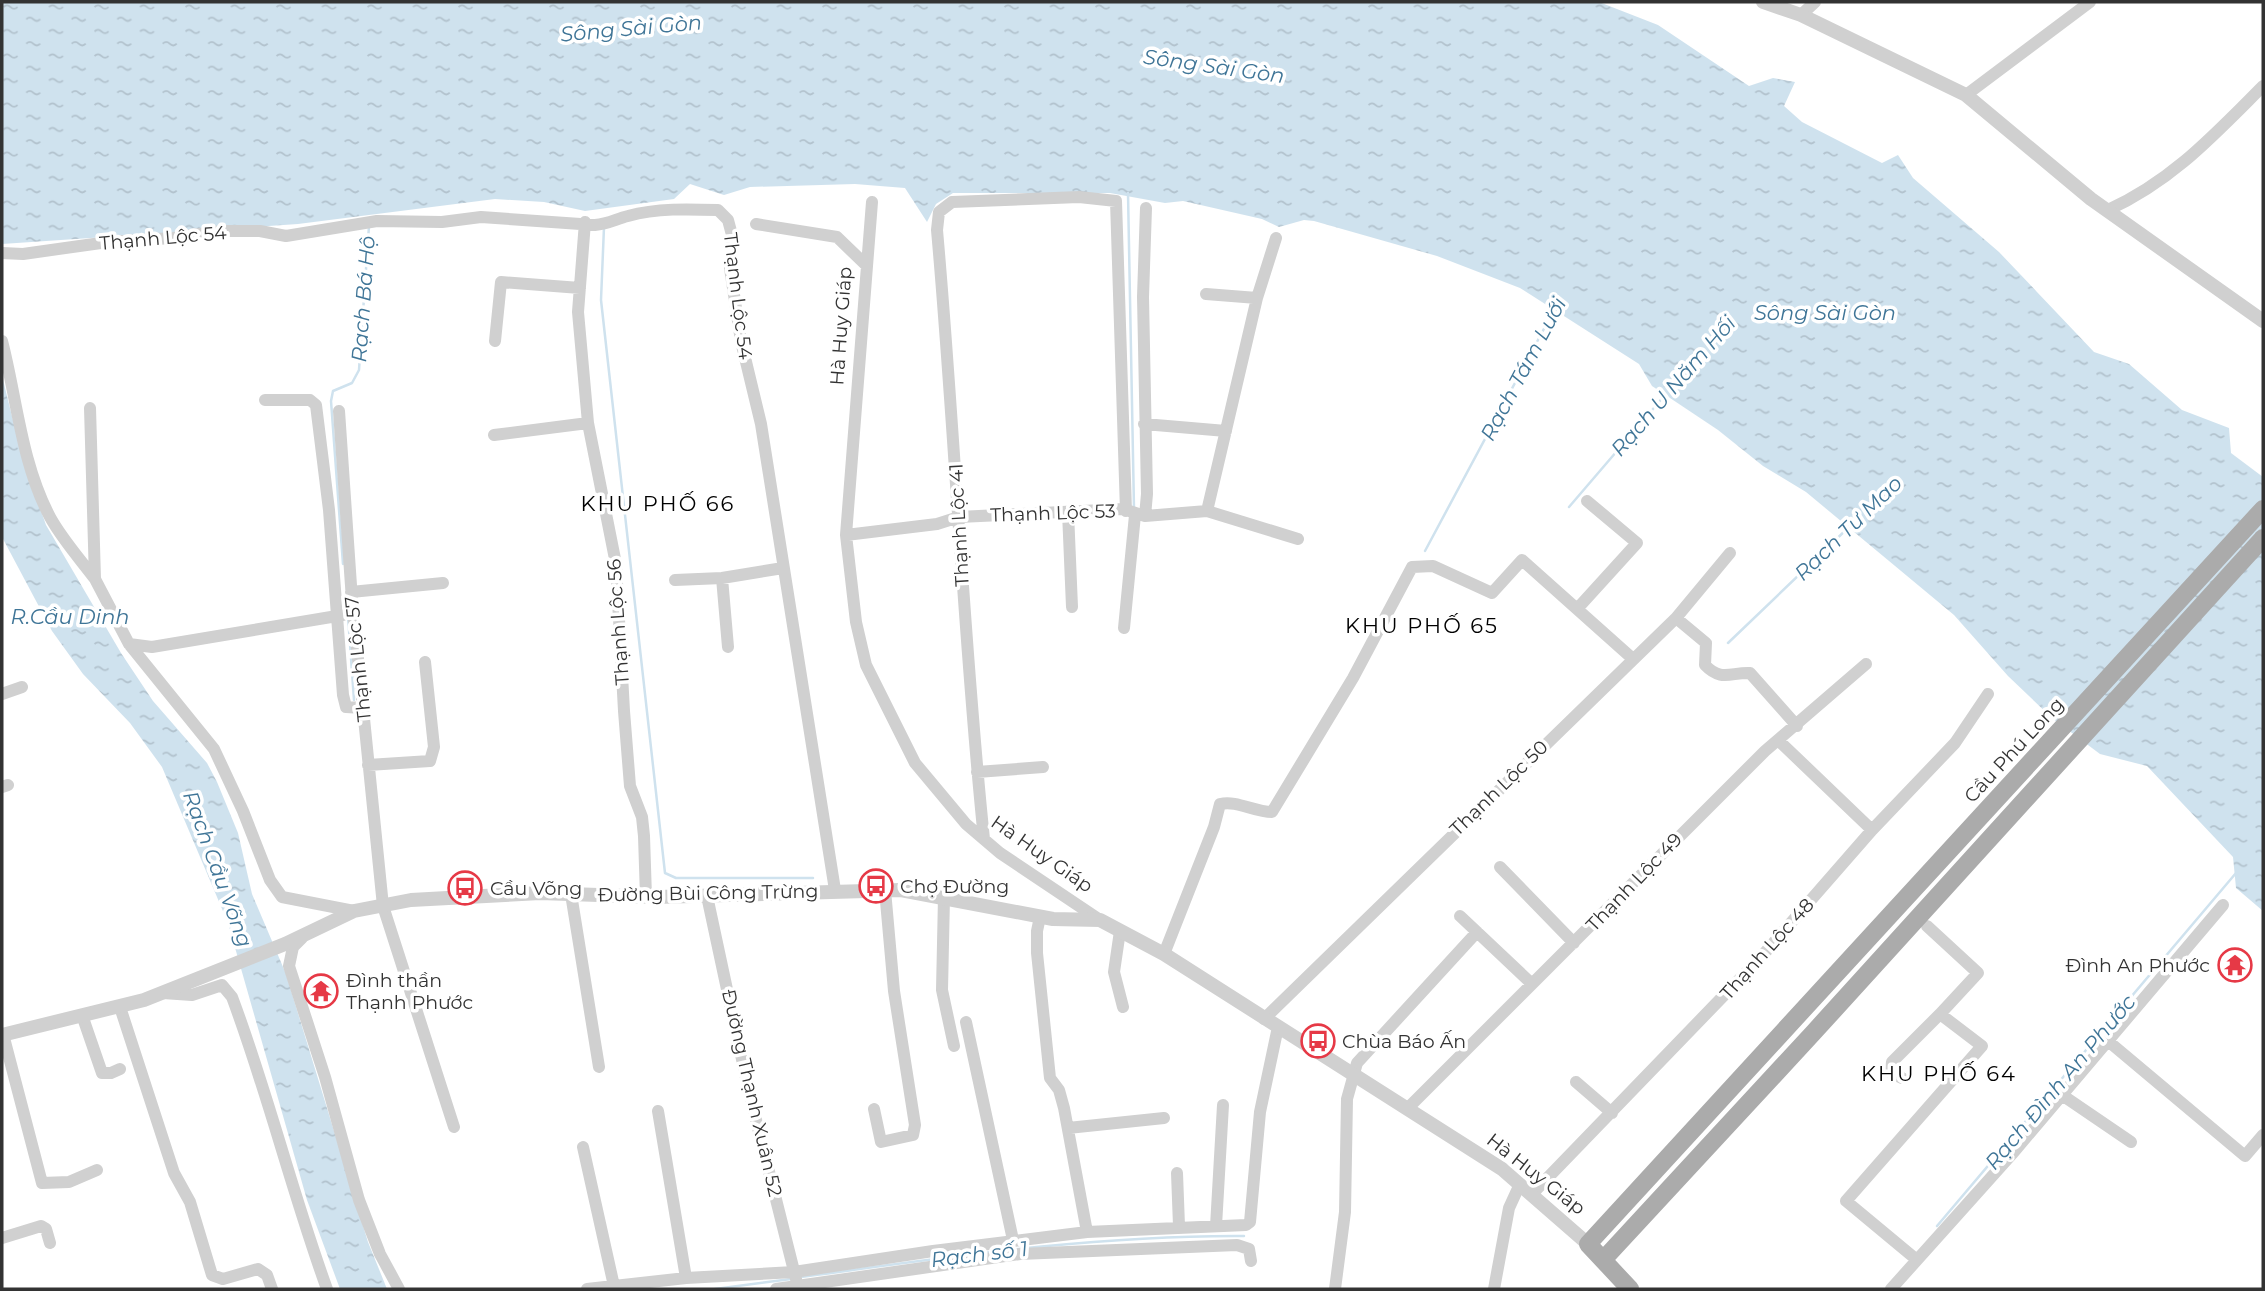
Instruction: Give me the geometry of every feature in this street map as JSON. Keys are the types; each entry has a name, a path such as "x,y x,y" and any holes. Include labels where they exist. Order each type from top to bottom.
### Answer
{"main road":[{"name":"Cầu Phú Long","path":"1588,1244 2263,509"},
{"path":"1603,1260 2263,538"},
{"name":"Hà Huy Giáp","path":"1588,1244 1630,1289"}],"street":[{"path":"1763,2 1801,15 1966,95 2108,211 2263,321"},
{"path":"1801,15 1815,2"},
{"path":"1966,95 2091,2"},
{"path":"2108,211 2144,194 2189,160 2263,86"},
{"name":"Thạnh Lộc 41","path":"984,839 956,519 937,230 939,212 952,202 1079,197 1116,201 1120,299"},
{"name":"Hà Huy Giáp","path":"872,202 846,535 856,622 866,666 902,741 929,782 966,824 984,839 1100,920 1164,954 1408,1108 1520,1184 1588,1244"},
{"name":"Thạnh Lộc 54","path":"2,253 23,254 220,231 260,231 286,236 376,221 442,222 481,217 597,224 626,216 677,208 718,210 728,220 732,235 730,268 741,341 761,424 835,890"},
{"path":"1135,514 1147,494 1142,297 1146,208"},
{"name":"Thạnh Lộc 56","path":"597,224 580,288 578,312 588,423 616,564 616,607 630,786 642,817 646,897"},
{"path":"756,224 837,237 867,266"},
{"path":"1206,511 1257,298 1276,238"},
{"path":"495,341 501,282 580,288"},
{"path":"1206,294 1257,298"},
{"path":"1124,628 1135,514 1120,299 1142,297"},
{"path":"2,341 18,421 33,474 51,518 95,579 129,644 214,750 243,811 260,859 282,897 354,911"},
{"path":"265,400 310,400 316,405 345,615 346,707 363,708"},
{"path":"90,408 95,579"},
{"name":"Thạnh Lộc 57","path":"339,411 351,593 345,615 363,708 383,906 454,1127"},
{"path":"494,435 588,423"},
{"path":"1144,424 1226,431"},
{"path":"1577,609 1637,543 1587,501"},
{"name":"Thạnh Lộc 53","path":"846,535 937,524 956,519 1068,512 1135,514 1206,511 1298,539"},
{"path":"1068,512 1072,607"},
{"name":"Thạnh Lộc 50","path":"1264,1019 1676,618 1730,553"},
{"path":"1164,954 1214,827 1220,804 1227,802 1259,812 1272,812 1353,678 1412,568 1433,566 1492,593 1522,560 1633,659"},
{"path":"675,580 722,578 783,568"},
{"path":"722,578 728,647"},
{"path":"351,593 443,583"},
{"path":"129,644 152,647 345,615"},
{"path":"1676,618 1706,643 1705,665 1710,670 1730,678 1750,673 1797,726"},
{"path":"368,765 430,761 433,747 425,662"},
{"name":"Thạnh Lộc 49","path":"1408,1108 1778,740 1866,664"},
{"path":"2,694 22,687"},
{"name":"Thạnh Lộc 48","path":"1532,1194 1762,956 1872,830 1955,743 1989,694"},
{"path":"1778,740 1872,830"},
{"path":"977,772 1043,767"},
{"path":"1500,867 1574,943"},
{"path":"874,1110 881,1142 913,1135 915,1125 894,991 885,890"},
{"name":"Đường Bùi Công Trừng","path":"2,1035 120,1007 163,993 285,944 354,911 452,898 571,894 707,896 885,890 944,897 1040,916 1100,920"},
{"path":"571,894 599,1067"},
{"name":"Đường Thạnh Xuân 52","path":"707,896 748,1092 798,1288"},
{"path":"944,897 942,990 954,1046"},
{"path":"1891,1289 2062,1095 2223,905"},
{"path":"1040,916 1037,953 1050,1078 1059,1090 1087,1232"},
{"path":"1460,916 1532,984"},
{"path":"1902,1078 1891,1073 1892,1062 1978,973 1927,926"},
{"path":"1120,931 1114,972 1123,1007"},
{"path":"1335,1289 1345,1212 1347,1098 1353,1073 1357,1063 1477,932"},
{"path":"307,933 293,947 289,966 325,1077 359,1200 380,1254 399,1289"},
{"path":"163,993 192,995 222,985 232,997 271,1106 302,1219 327,1289"},
{"path":"120,1007 174,1173 190,1202 212,1275 222,1284 258,1269 267,1275 272,1289"},
{"path":"1917,1260 1846,1201 1982,1046 1940,1014"},
{"path":"82,1015 102,1073 120,1069"},
{"path":"966,1022 1013,1240"},
{"path":"587,1289 686,1278 794,1272 1087,1232 1179,1226 1244,1226 1250,1222 1258,1126 1278,1027"},
{"path":"2,1035 42,1184 69,1182 97,1170"},
{"path":"2108,1041 2245,1156 2263,1135"},
{"path":"1576,1082 1612,1113"},
{"path":"2062,1095 2131,1142"},
{"path":"1216,1226 1223,1105"},
{"path":"657,1111 686,1278"},
{"path":"1068,1128 1164,1118"},
{"path":"583,1147 614,1286"},
{"path":"1177,1173 1179,1226"},
{"path":"1494,1289 1509,1208 1520,1184"},
{"path":"2,1238 41,1226 46,1229 50,1243"},
{"path":"776,1289 798,1288 1020,1254 1196,1244 1244,1246 1251,1254 1251,1261"}],"water":[{"name":"Sông Sài Gòn","path":"2,2 1599,2 1658,25 1749,86 1773,78 1795,82 1784,106 1802,122 1882,163 1898,155 1913,178 1999,252 2094,352 2129,364 2182,410 2229,428 2231,453 2263,477 2263,911 2236,888 2233,857 2147,766 2100,754 2052,718 2008,676 1954,615 1806,492 1763,466 1718,430 1652,386 1639,364 1520,288 1437,256 1314,221 1304,220 1279,227 1262,219 1183,201 1165,203 1110,193 953,193 936,204 927,222 905,188 855,184 750,187 724,195 690,184 674,199 585,211 544,202 495,199 298,224 2,244"},
{"name":"R.Cầu Dinh","path":"2,376 22,456 46,525 121,653 153,701 207,763 217,782 238,833 252,894 286,974 368,1242 387,1289 340,1289 307,1200 228,923 162,767 130,723 83,674 52,631 2,537"}],"waterway":[{"path":"1128,193 1134,508"},
{"name":"Rạch Bá Hộ","path":"343,564 331,401 333,391 352,383 359,370 369,226"},
{"path":"604,227 601,300 665,873 676,878 813,878"},
{"name":"Rạch Tám Lưới","path":"1425,551 1554,310"},
{"name":"Rạch U Năm Hối","path":"1569,507 1665,395"},
{"name":"Rạch Tư Mao","path":"1728,643 1849,527"},
{"name":"Rạch Bá Hộ","path":"348,616 354,700"},
{"name":"Rạch Đình An Phước","path":"1937,1226 2236,873"},
{"name":"Rạch số 1","path":"801,1277 1077,1243 1244,1236"},
{"name":"Rạch số 1","path":"715,1289 791,1279"}],"place":[{"name":"Chợ Đường","path":"876,886"},
{"name":"Cầu Võng","path":"465,888"},
{"name":"Đình An Phước","path":"2235,965"},
{"name":"Đình thần Thạnh Phước","path":"321,991"},
{"name":"Chùa Báo Ấn","path":"1318,1041"}],"district":[{"name":"KHU PHỐ 66","path":"658,503"},
{"name":"KHU PHỐ 65","path":"1422,625"},
{"name":"KHU PHỐ 64","path":"1939,1073"}],"water label":[{"name":"Rạch Cầu Võng","path":"218,869"}]}
